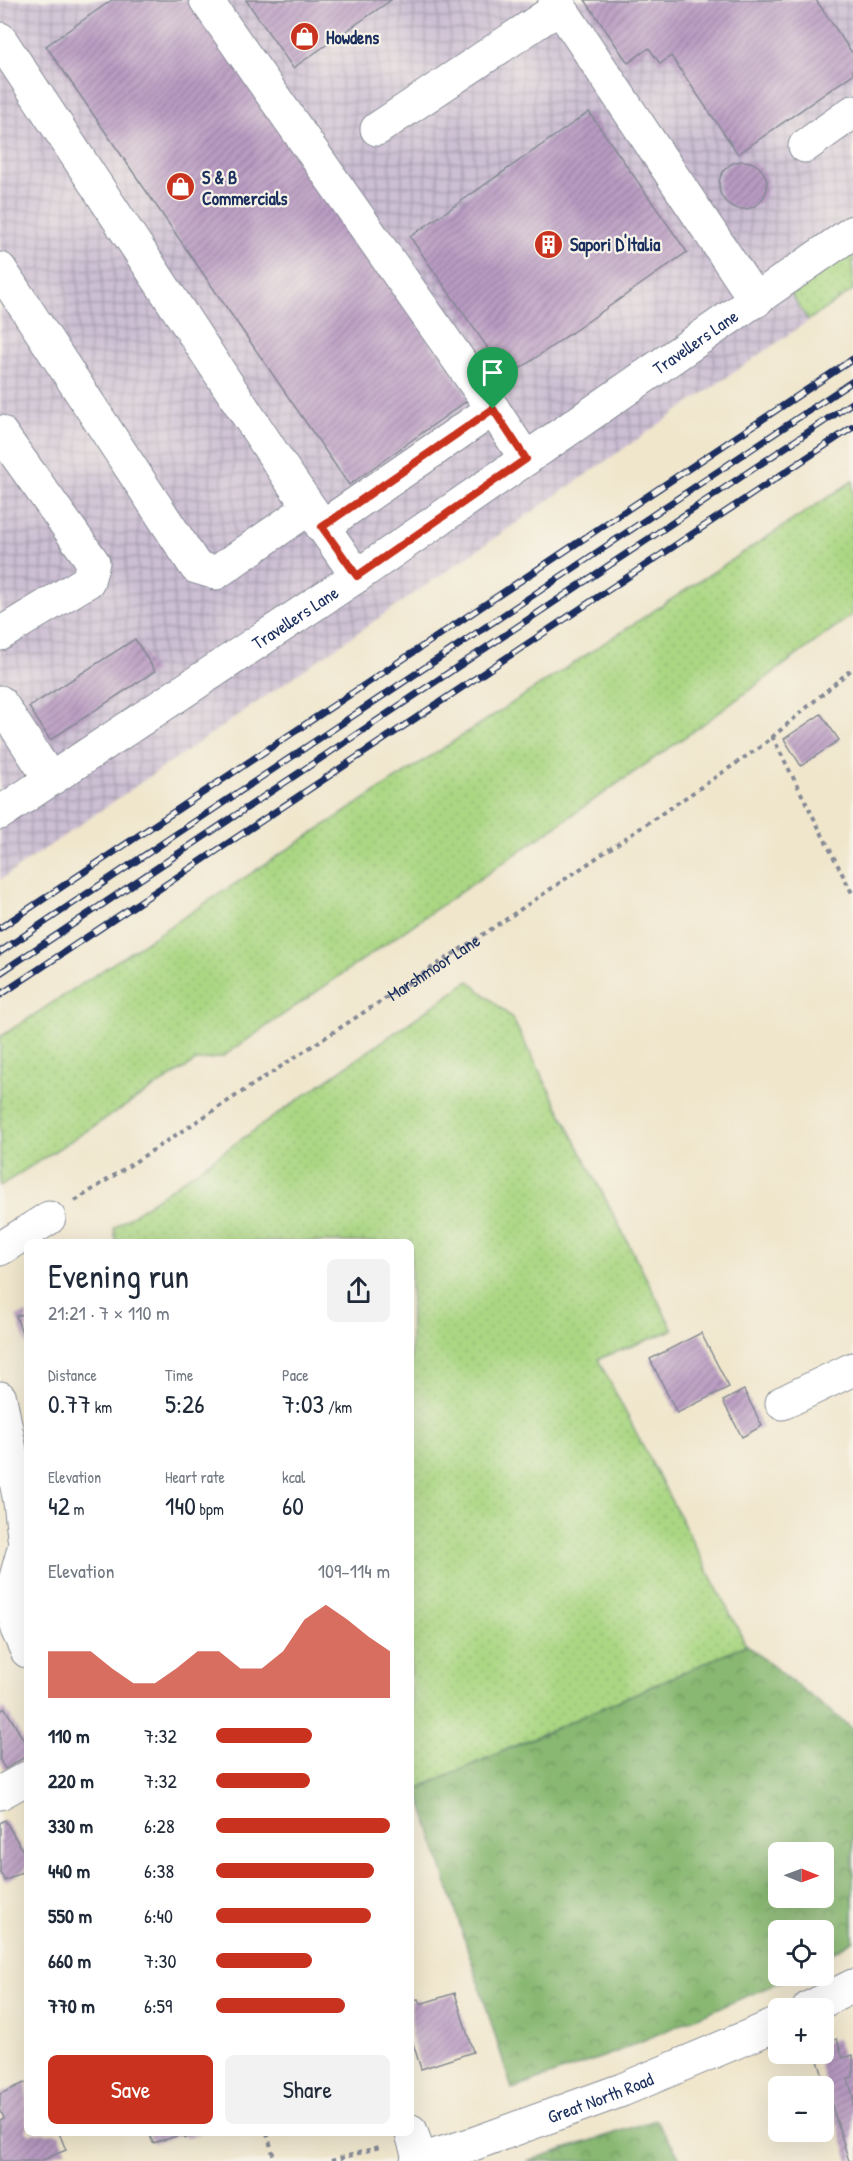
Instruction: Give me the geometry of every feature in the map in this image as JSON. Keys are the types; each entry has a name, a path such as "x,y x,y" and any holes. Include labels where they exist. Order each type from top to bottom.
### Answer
{"street":[{"path":"206,0 526,459"},
{"path":"377,129 557,4 756,301"},
{"path":"0,39 357,576"},
{"path":"805,146 853,112"},
{"name":"Travellers Lane","path":"0,813 357,576 853,232"},
{"path":"0,269 196,567 216,573 316,517 493,409"},
{"path":"0,432 93,562 88,581 0,634"},
{"path":"0,702 50,779"},
{"path":"0,1249 49,1218"},
{"path":"782,1403 853,1369"},
{"path":"0,1398 20,1502 24,1536"},
{"path":"24,1549 12,1592 16,1629 24,1645"},
{"path":"0,1793 24,1780"},
{"path":"829,1998 853,1986"},
{"name":"Great North Road","path":"416,2151 473,2144 622,2090 768,2028"}],"path":[{"name":"Marshmoor Lane","path":"49,1218 499,924 772,736 853,668"},
{"path":"772,736 853,895"},
{"path":"268,2136 275,2161"}],"shaded area":[{"path":"0,0 853,0 853,290 0,880"}],"green space":[{"path":"853,252 853,290 808,320 791,294"},
{"path":"853,481 853,614 695,730 222,1057 196,1061 0,1186 0,1037"},
{"path":"469,981 512,1018 673,1330 598,1359 746,1645 414,1790 414,1239 116,1239 114,1228"},
{"path":"746,1645 853,1729 853,1941 834,1952 834,1920 768,1920 768,1986 771,1986 611,2054 512,2089 417,1789"},
{"path":"656,2120 682,2161 527,2161"}],"building":[{"path":"112,0 193,0 468,400 349,485 46,46"},
{"name":"Howdens","path":"246,0 391,0 293,68"},
{"path":"585,0 816,0 853,54 853,74 738,154 671,56 660,64 649,48 628,63"},
{"name":"Sapori D'Italia","path":"589,112 687,252 508,377 410,237"},
{"path":"738,161 748,161 763,171 767,185 766,194 757,205 748,209 738,209 723,199 719,190 719,180 729,165"},
{"path":"135,639 155,671 50,740 29,707"},
{"path":"821,714 839,740 801,766 784,739"},
{"path":"24,1314 24,1339 16,1316"},
{"path":"701,1333 729,1387 677,1413 650,1359"},
{"path":"744,1390 762,1426 742,1437 723,1401"},
{"path":"5,1708 24,1741 24,1758 5,1769 0,1760 0,1711"},
{"path":"5,1820 24,1853 24,1871 5,1881 0,1872 0,1823"},
{"path":"455,1993 473,2052 421,2069 414,2047 414,2000 418,1999 420,2004"},
{"path":"837,2039 843,2058 853,2055 853,2077 848,2079 853,2096 853,2161 849,2161 834,2112 834,2076 823,2076 819,2064 834,2064 834,2040"},
{"path":"24,2083 24,2136 60,2136 66,2150 40,2161 0,2161 0,2120 4,2118 0,2109 0,2094"},
{"path":"150,2136 177,2136 153,2143"}],"railway":[{"path":"0,928 853,359"},
{"path":"0,952 853,381"},
{"path":"0,973 853,402"},
{"path":"0,995 853,427"}],"place":[{"name":"Howdens","path":"305,37"},
{"name":"S & B Commercials","path":"181,187"},
{"name":"Sapori D'Italia","path":"549,244"}],"route":[{"path":"493,409 526,459 357,576 322,527 493,409"}]}
